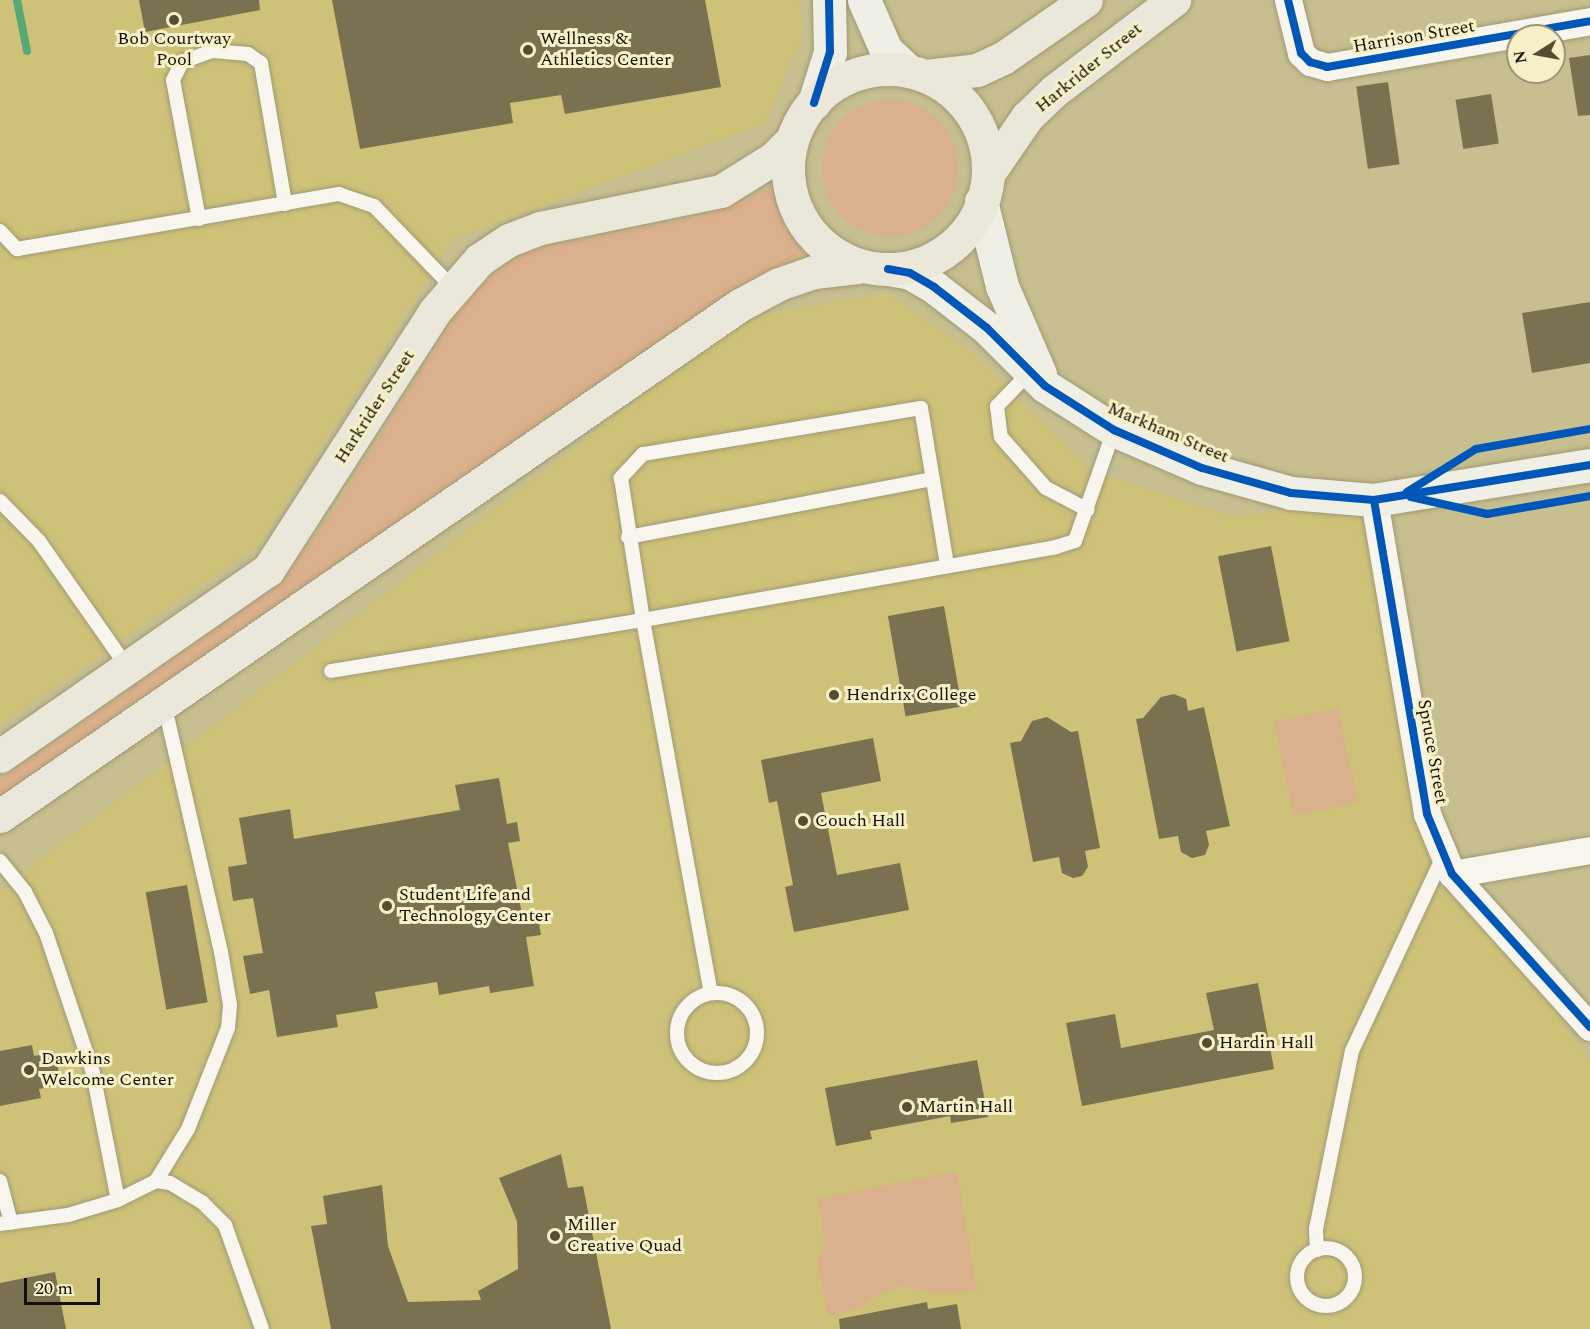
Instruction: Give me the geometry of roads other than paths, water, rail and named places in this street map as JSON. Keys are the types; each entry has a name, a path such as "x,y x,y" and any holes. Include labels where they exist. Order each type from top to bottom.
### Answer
{"main road":[{"path":"873,268 818,243 797,210 786,162 791,141 814,103 835,85 862,71 977,70 1086,0"},
{"name":"Harkrider Street","path":"985,186 1028,117 1054,91 1174,0"},
{"path":"0,816 740,305 779,284 814,272 873,268 922,261 948,249 968,228 985,186 975,119 961,100 915,71"},
{"name":"Harkrider Street","path":"0,756 129,670 268,570 452,287 479,260 509,240 540,228 722,191 774,158 791,141"}],"street":[{"path":"814,103 830,52 829,0"},
{"path":"864,0 886,50 915,71"},
{"name":"Harrison Street","path":"1288,0 1301,53 1310,62 1327,67 1590,21"},
{"path":"985,186 1002,286 1037,380"},
{"name":"Markham Street","path":"873,268 910,273 934,287 987,328 1037,380 1114,430 1202,468 1291,493 1374,500 1590,465"},
{"name":"Spruce Street","path":"1374,500 1427,814 1448,864 1586,1014"},
{"path":"1448,864 1590,850"}],"lane":[{"path":"199,219 173,80 182,62 213,51 248,54 261,63 285,204"},
{"path":"0,231 17,249 339,194 359,198 374,206 452,287"},
{"path":"1037,380 997,406 1001,437 1046,488 1088,510"},
{"path":"711,993 628,537 621,478 644,454 921,408 947,565"},
{"path":"331,671 643,621 1075,541 1088,510 1114,430"},
{"path":"628,537 933,478"},
{"path":"0,501 39,541 129,670"},
{"path":"0,1181 5,1223 68,1215 118,1200 156,1181 188,1129 228,1028 230,1005 164,702"},
{"path":"0,861 25,892 46,933 93,1074 118,1200"},
{"path":"1317,1250 1316,1229 1352,1051 1409,921 1448,864"},
{"path":"711,993 736,998 758,1021 750,1056 729,1071 716,1073 692,1064 678,1042 681,1016 698,997 711,993"},
{"path":"156,1181 170,1183 202,1202 225,1226 262,1329"},
{"path":"1317,1250 1346,1255 1355,1273 1353,1291 1331,1306 1313,1303 1298,1281 1302,1262 1317,1250"}],"waterway":[{"path":"17,0 27,51"}],"place":[{"name":"Bob Courtway Pool","path":"174,20"},
{"name":"Wellness & Athletics Center","path":"528,50"},
{"name":"Hendrix College","path":"834,695"},
{"name":"Couch Hall","path":"803,821"},
{"name":"Student Life and Technology Center","path":"387,906"},
{"name":"Hardin Hall","path":"1207,1043"},
{"name":"Dawkins Welcome Center","path":"29,1070"},
{"name":"Martin Hall","path":"907,1107"},
{"name":"Miller Creative Quad","path":"555,1236"}]}
